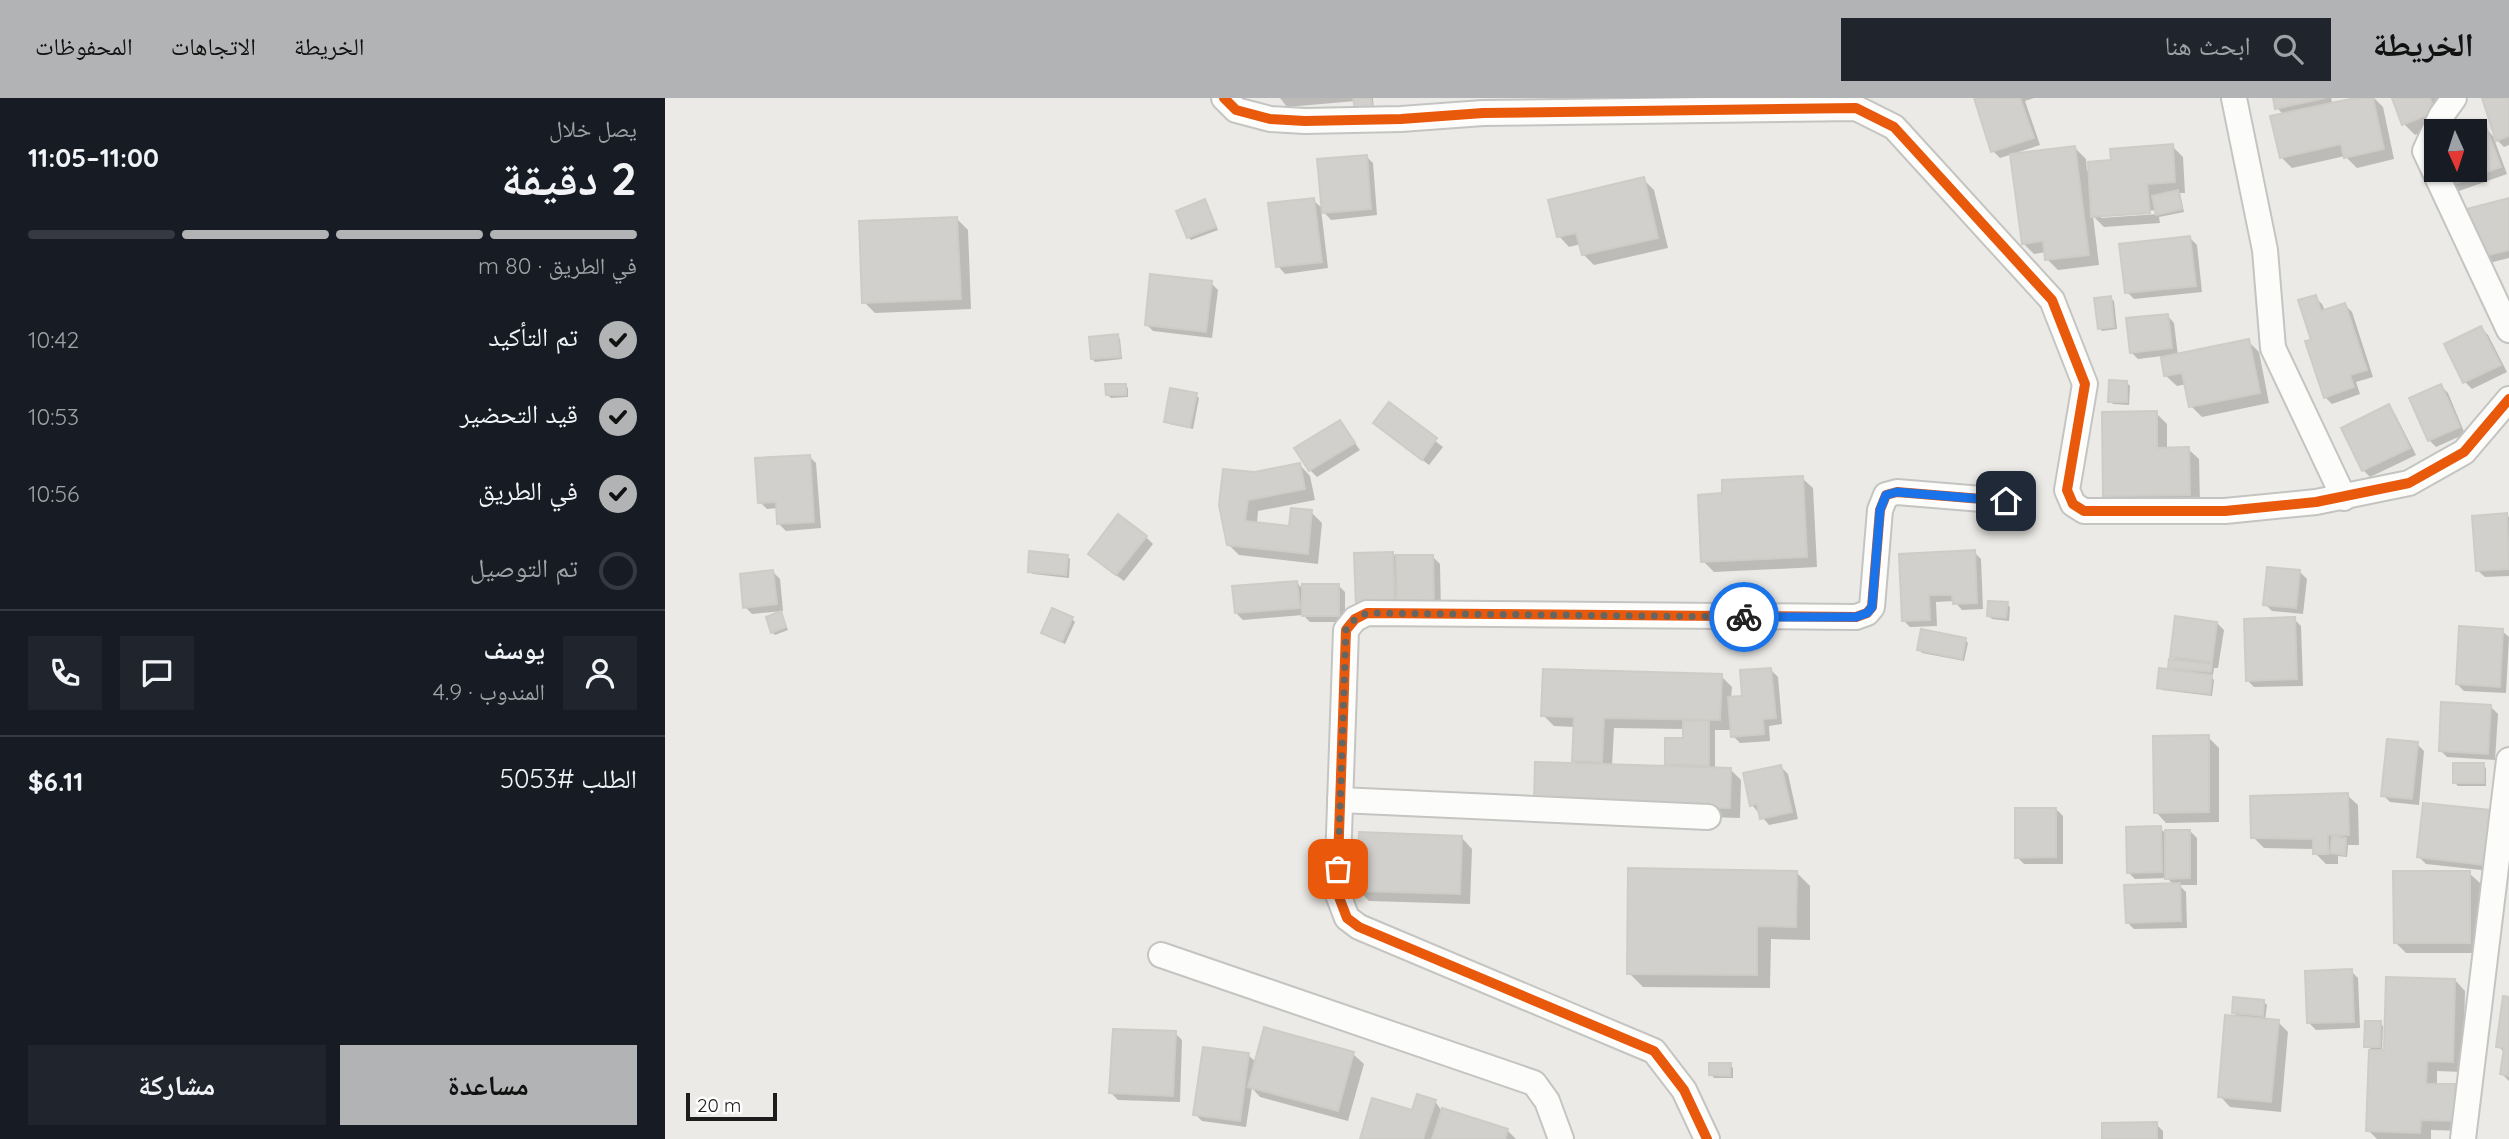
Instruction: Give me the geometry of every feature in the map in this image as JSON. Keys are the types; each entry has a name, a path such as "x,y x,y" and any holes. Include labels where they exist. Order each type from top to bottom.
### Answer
{"street":[{"path":"1224,98 1236,110 1282,120 1401,119 1482,105 1856,108 1894,127 2052,300 2085,384 2067,491 2073,504 2084,511 2225,511 2344,498 2409,483 2464,452 2509,399"},
{"path":"2234,98 2265,250 2273,348 2344,498"},
{"path":"2454,98 2441,116 2425,150 2509,330"},
{"path":"1707,1139 1684,1090 1654,1051 1359,927 1347,918 1337,892 1346,629 1355,619 1367,613 1856,617 1867,613 1872,607 1880,510 1886,495 1897,492 2006,501"},
{"path":"2463,1139 2509,760"},
{"path":"1340,800 1708,817"},
{"path":"1161,955 1534,1083 1547,1101 1561,1139"}],"building":[{"path":"1353,98 1371,98 1372,107 1355,109"},
{"path":"1974,98 2020,98 2034,138 1991,152"},
{"path":"2273,98 2325,98 2275,109"},
{"path":"2355,98 2373,98 2384,149 2344,158 2341,144 2280,158 2270,116"},
{"path":"2392,98 2430,98 2435,112 2402,125"},
{"path":"2482,98 2509,98 2509,136 2496,141"},
{"path":"2487,130 2501,167 2487,172"},
{"path":"2173,144 2175,182 2147,184 2150,213 2091,217 2088,162 2111,160 2110,149"},
{"path":"2075,146 2089,255 2045,260 2043,241 2022,244 2010,154"},
{"path":"1367,155 1371,209 1322,213 1317,159"},
{"path":"1644,177 1658,238 1582,255 1576,233 1557,237 1548,200"},
{"path":"2178,190 2182,209 2156,215 2152,196"},
{"path":"1314,198 1322,262 1276,267 1268,203"},
{"path":"2509,198 2509,250 2476,258 2463,210"},
{"path":"1205,199 1216,227 1187,238 1176,211"},
{"path":"957,217 961,299 862,303 859,221"},
{"path":"2190,236 2196,286 2125,293 2119,244"},
{"path":"1150,274 1212,281 1206,332 1145,325"},
{"path":"2316,295 2321,311 2345,303 2367,370 2350,375 2354,387 2324,398 2305,341 2311,340 2298,300"},
{"path":"2111,296 2114,327 2098,329 2094,298"},
{"path":"2168,314 2172,348 2130,353 2126,318"},
{"path":"2481,326 2501,365 2463,383 2444,344"},
{"path":"1118,334 1120,357 1091,359 1089,337"},
{"path":"2249,339 2260,393 2189,407 2182,373 2164,376 2161,357"},
{"path":"2109,380 2127,381 2127,402 2108,402"},
{"path":"1105,384 1126,384 1126,395 1106,395"},
{"path":"2441,384 2460,427 2428,441 2409,398"},
{"path":"1170,388 1197,393 1190,427 1164,422"},
{"path":"1389,402 1437,438 1422,460 1373,423"},
{"path":"2389,404 2410,448 2362,471 2341,428"},
{"path":"2157,411 2157,448 2189,447 2190,495 2103,496 2102,412"},
{"path":"1340,420 1355,443 1309,471 1294,448"},
{"path":"810,455 814,522 777,524 776,502 758,503 755,458"},
{"path":"1300,463 1305,489 1248,500 1245,521 1289,526 1291,508 1312,510 1308,554 1227,545 1219,505 1223,469 1255,472"},
{"path":"1803,476 1807,557 1701,562 1698,495 1722,493 1722,480"},
{"path":"2507,513 2509,569 2476,571 2472,516"},
{"path":"1118,514 1147,536 1116,575 1088,554"},
{"path":"1975,550 1977,603 1953,604 1952,595 1929,595 1930,620 1902,621 1899,554"},
{"path":"1029,551 1068,555 1066,575 1028,572"},
{"path":"1393,552 1395,605 1356,606 1354,553"},
{"path":"1396,555 1433,555 1434,606 1397,607"},
{"path":"2267,567 2300,570 2296,608 2263,605"},
{"path":"773,570 777,604 743,608 740,574"},
{"path":"1297,581 1300,608 1235,613 1232,586"},
{"path":"1302,584 1339,584 1339,616 1302,616"},
{"path":"1988,601 2008,602 2006,618 1987,616"},
{"path":"1052,608 1073,617 1062,642 1041,633"},
{"path":"781,611 786,627 771,633 766,617"},
{"path":"2175,616 2217,622 2212,662 2170,657"},
{"path":"2295,617 2297,679 2246,681 2244,619"},
{"path":"2459,626 2503,629 2500,687 2456,684"},
{"path":"1921,629 1966,638 1962,659 1917,650"},
{"path":"2169,659 2212,664 2211,672 2168,668"},
{"path":"1771,668 1776,718 1763,719 1764,734 1731,737 1728,697 1742,696 1740,670"},
{"path":"2159,668 2212,675 2210,694 2157,688"},
{"path":"1543,669 1722,674 1720,720 1604,718 1602,762 1572,761 1574,717 1541,716"},
{"path":"2441,702 2491,705 2488,754 2439,751"},
{"path":"1709,720 1709,766 1665,764 1665,738 1683,738 1683,721"},
{"path":"2209,735 2209,812 2154,813 2153,736"},
{"path":"2387,739 2418,742 2412,799 2381,796"},
{"path":"1535,762 1731,768 1730,808 1534,802"},
{"path":"2453,763 2484,763 2484,783 2453,783"},
{"path":"1781,765 1792,812 1760,819 1757,804 1750,806 1743,773"},
{"path":"2348,793 2349,835 2328,835 2328,854 2313,854 2313,839 2251,838 2250,796"},
{"path":"2423,803 2490,810 2484,865 2417,857"},
{"path":"2015,808 2056,808 2056,857 2015,858"},
{"path":"2161,826 2162,872 2127,873 2126,827"},
{"path":"2165,830 2190,830 2190,878 2165,879"},
{"path":"1359,832 1462,836 1460,894 1357,891"},
{"path":"2332,836 2346,838 2345,855 2330,853"},
{"path":"1628,868 1797,871 1796,927 1757,926 1757,975 1627,974"},
{"path":"2393,871 2470,871 2470,943 2394,943"},
{"path":"2180,883 2181,921 2126,923 2124,885"},
{"path":"2352,969 2354,1022 2307,1023 2305,971"},
{"path":"2386,977 2455,979 2453,1062 2427,1061 2426,1084 2455,1084 2454,1121 2421,1120 2420,1133 2366,1131 2369,1050 2384,1050"},
{"path":"2503,996 2509,997 2509,1076 2500,1074 2504,1048 2496,1047"},
{"path":"2233,997 2264,1000 2263,1016 2232,1013"},
{"path":"2225,1015 2279,1020 2271,1102 2218,1097"},
{"path":"2365,1021 2381,1021 2380,1047 2364,1047"},
{"path":"1264,1027 1354,1052 1338,1111 1248,1087"},
{"path":"1113,1029 1176,1031 1173,1096 1109,1093"},
{"path":"1203,1047 1249,1053 1240,1121 1193,1115"},
{"path":"1709,1063 1731,1063 1730,1076 1709,1075"},
{"path":"1417,1094 1436,1100 1423,1139 1360,1139 1372,1098 1412,1110"},
{"path":"1442,1108 1508,1129 1505,1139 1432,1139"},
{"path":"2157,1122 2157,1139 2102,1139 2102,1123"}],"cycle path":[{"path":"1224,98 1236,110 1270,119 1305,121 1401,119 1483,113 1856,108 1894,127 2052,300 2085,384 2067,490 2073,504 2084,511 2225,511 2316,502 2409,483 2464,452 2509,399"},
{"path":"1707,1139 1684,1090 1654,1051 1359,927 1347,918 1337,892 1346,630 1355,619 1367,613 1856,617 1867,613 1872,607 1880,510 1886,495 1897,492 2006,501"}],"way so far":[{"path":"1338,869 1346,629 1355,619 1367,613 1744,617"}],"route":[{"path":"1744,617 1856,617 1867,613 1872,607 1880,510 1886,495 1897,492 2006,501"}]}
